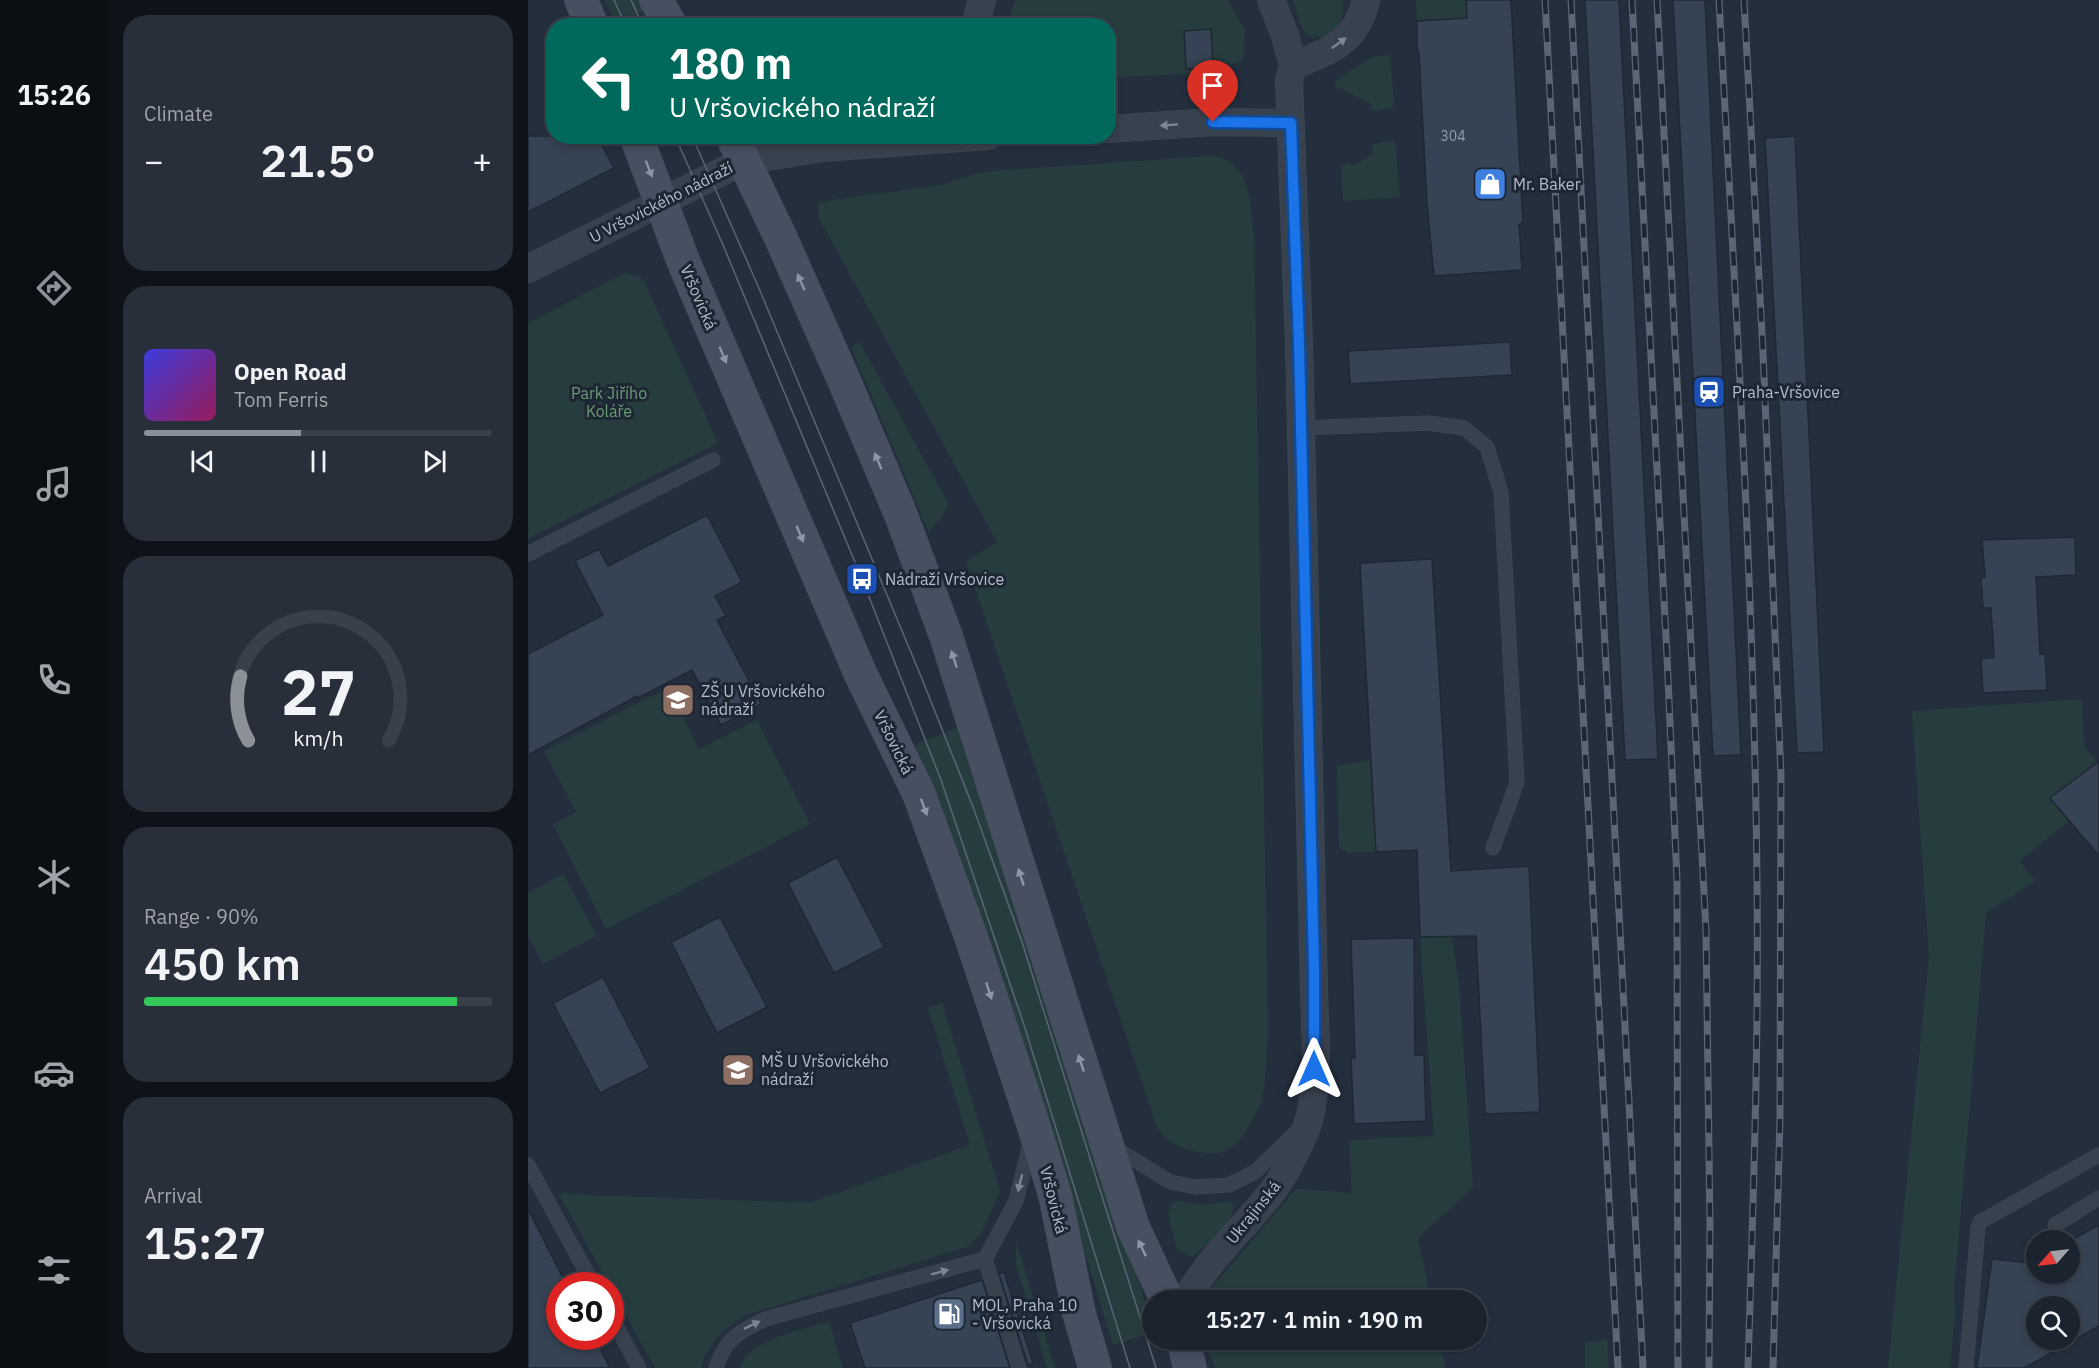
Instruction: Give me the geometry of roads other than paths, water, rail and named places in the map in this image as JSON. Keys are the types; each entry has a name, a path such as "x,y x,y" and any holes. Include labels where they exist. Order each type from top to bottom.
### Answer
{"main road":[{"path":"582,0 589,18"},
{"path":"656,0 666,18"},
{"name":"Vršovická","path":"639,144 684,263 861,675 920,794 1034,1126 1055,1195 1078,1313 1095,1368"},
{"path":"737,149 780,236 901,515 946,636 1018,870 1133,1227 1162,1290"},
{"path":"1186,1350 1190,1368"}],"street":[{"path":"977,18 982,0"},
{"name":"Ukrajinská","path":"1193,1290 1217,1255 1273,1191 1292,1157 1310,1117 1314,1069 1301,428 1294,172 1289,81 1293,66 1285,35 1271,0"},
{"path":"1293,66 1324,53 1350,34 1362,18 1366,0"},
{"path":"1116,128 1213,122 1291,123"},
{"name":"U Vršovického nádraží","path":"528,269 661,201 737,149 821,148 870,144"}],"lane":[{"path":"1301,428 1428,423 1464,428 1487,447 1502,492 1517,783 1493,848"},
{"path":"528,554 713,460"},
{"name":"Ukrajinská","path":"1106,1142 1170,1182 1196,1187 1228,1185 1255,1172 1310,1117"},
{"path":"1019,1368 985,1259 1016,1201 1034,1126"},
{"path":"1966,1368 1980,1222 2099,1155"},
{"path":"528,1165 586,1272"},
{"path":"2055,1225 2099,1198"},
{"path":"716,1368 727,1344 739,1332 765,1319 985,1259"},
{"path":"624,1341 639,1368"}],"tram line":[{"path":"614,0 622,18"},
{"path":"631,0 639,18"},
{"path":"679,144 862,579 941,780 1025,1028 1130,1368"},
{"path":"696,144 758,286 973,807 1022,942 1156,1368"}],"railway":[{"path":"1545,0 1618,1368"},
{"path":"1571,0 1643,1368"},
{"path":"1632,0 1677,880 1678,1368"},
{"path":"1657,0 1706,931 1710,1225 1709,1368"},
{"path":"1719,0 1743,440 1755,770 1757,1002 1748,1368"},
{"path":"1744,0 1763,352 1781,776 1780,1118 1773,1368"}],"place":[{"name":"Mr. Baker","path":"1490,184"},
{"name":"Praha-Vršovice","path":"1709,392"},
{"name":"Nádraží Vršovice","path":"862,579"},
{"name":"ZŠ U Vršovického nádraží","path":"678,700"},
{"name":"MŠ U Vršovického nádraží","path":"738,1070"},
{"name":"MOL, Praha 10 - Vršovická","path":"949,1314"}],"park label":[{"name":"Park Jiřího Koláře","path":"609,402"}]}
